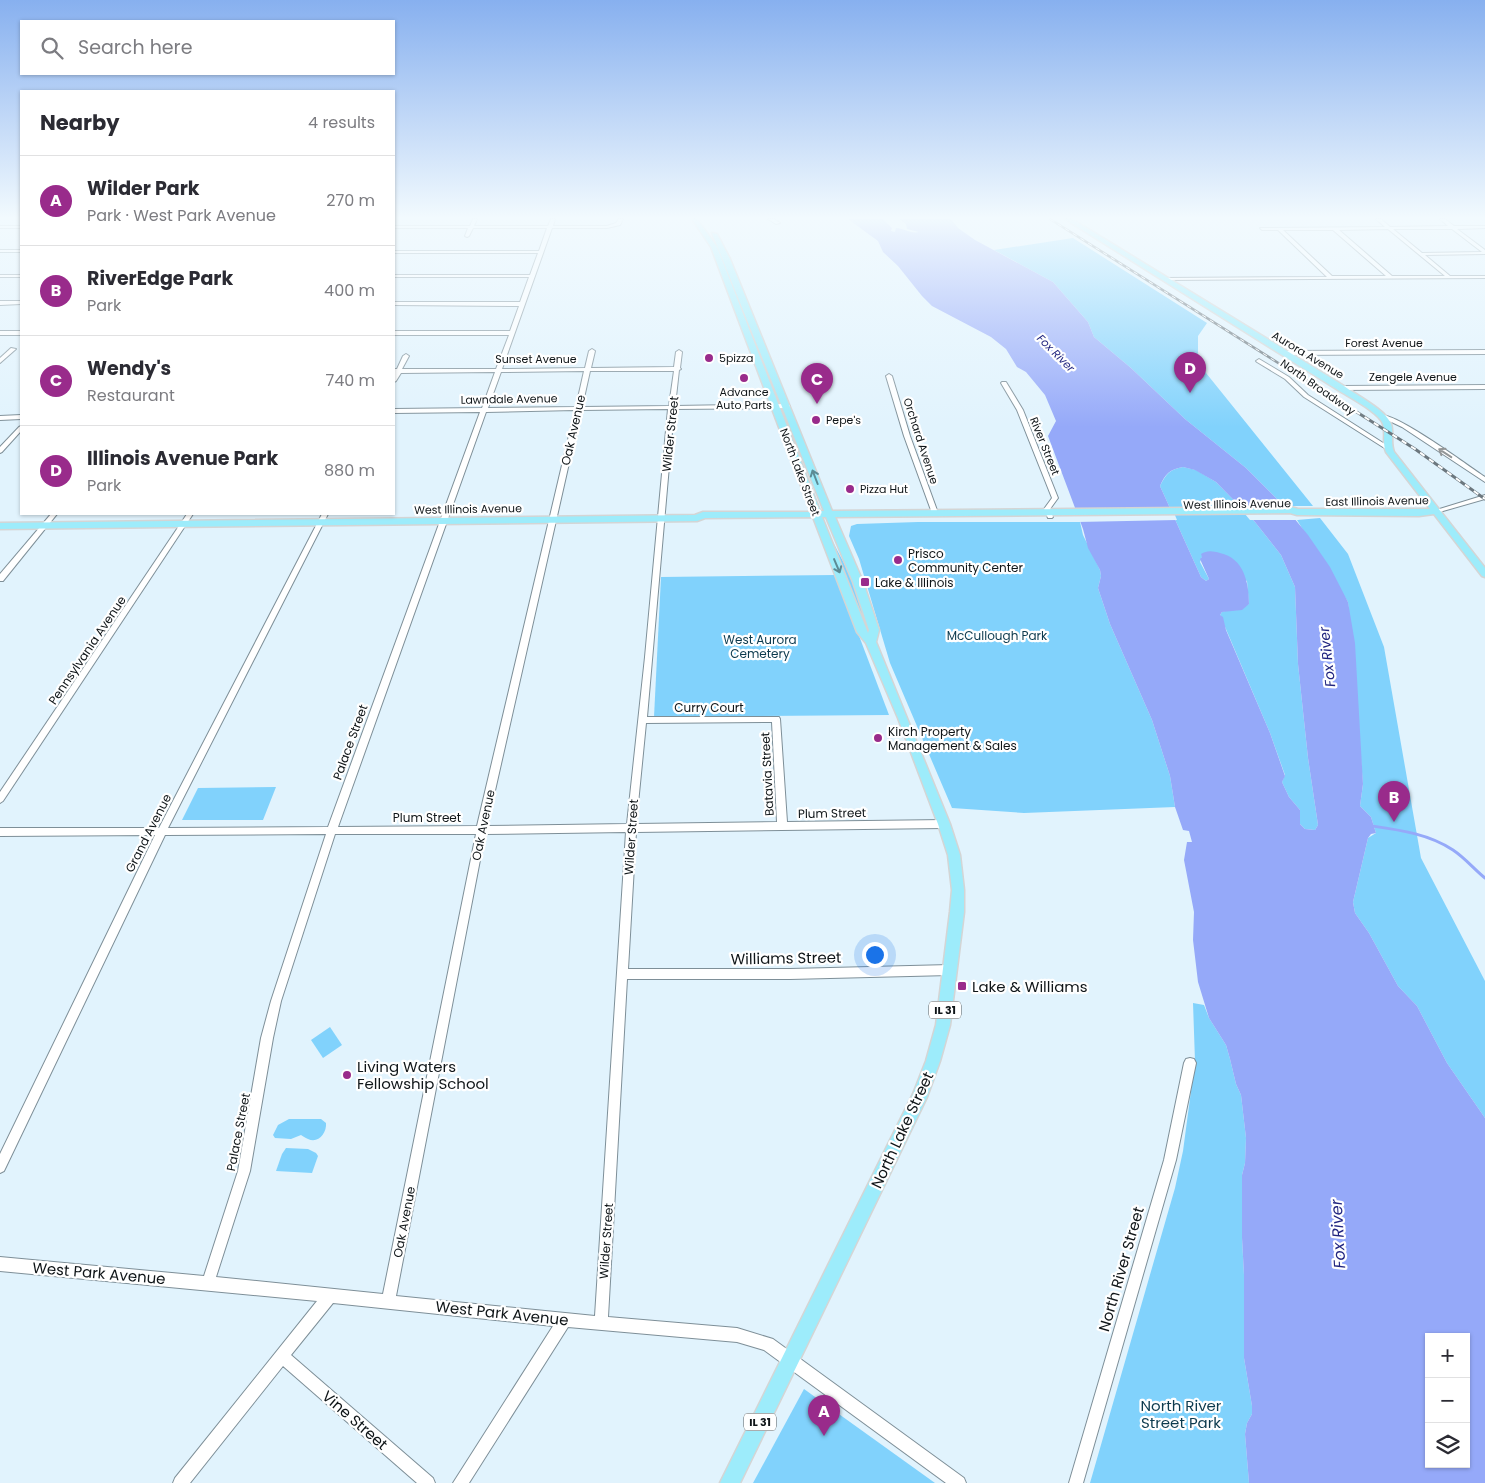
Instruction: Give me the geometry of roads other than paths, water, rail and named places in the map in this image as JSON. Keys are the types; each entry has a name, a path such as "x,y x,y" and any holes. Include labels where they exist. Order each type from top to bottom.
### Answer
{"main road":[{"name":"North Lake Street","path":"730,288 816,517 862,632 872,642 944,824 954,856 958,890 943,1025 933,1061 919,1097 730,1483"},
{"name":"North Lake Street","path":"739,288 867,606 874,630 872,642"},
{"name":"Aurora Avenue","path":"1179,288 1383,416"},
{"path":"1383,416 1389,427 1388,448"},
{"name":"North Broadway","path":"1388,448 1485,574"},
{"path":"823,500 858,514"},
{"name":"East Illinois Avenue","path":"1297,512 1419,513 1436,511"},
{"name":"West Illinois Avenue","path":"830,517 858,514 935,512 1049,515"},
{"name":"West Illinois Avenue","path":"0,526 184,524 323,518 443,521 696,518 709,522 816,517 1244,513 1296,515 1297,512"}],"street":[{"name":"Palace Street","path":"208,1283 244,1171 266,1038 274,1010 332,830 528,288"},
{"path":"0,303 20,303"},
{"path":"395,303 522,304"},
{"path":"0,333 20,333"},
{"path":"395,333 512,333"},
{"path":"0,361 13,349"},
{"name":"Oak Avenue","path":"388,1301 481,830 592,351"},
{"name":"Wilder Street","path":"601,1324 631,828 679,352"},
{"name":"Forest Avenue","path":"1284,353 1485,352"},
{"path":"396,371 406,356"},
{"name":"North Broadway","path":"1259,361 1287,378 1306,396 1388,448"},
{"name":"Sunset Avenue","path":"396,371 678,368"},
{"name":"Orchard Avenue","path":"889,376 907,436 935,512"},
{"name":"River Street","path":"1004,383 1020,410 1054,498 1047,509 1049,515"},
{"path":"1477,387 1485,394"},
{"name":"Zengele Avenue","path":"1341,388 1485,387"},
{"name":"Lawndale Avenue","path":"395,411 787,406"},
{"name":"Aurora Avenue","path":"1383,416 1404,426 1485,480"},
{"path":"0,418 20,417"},
{"path":"0,450 20,429"},
{"name":"East Illinois Avenue","path":"1436,511 1485,497"},
{"path":"0,579 53,515"},
{"name":"Pennsylvania Avenue","path":"0,799 189,515"},
{"name":"Grand Avenue","path":"0,1167 162,831 323,518"},
{"name":"Curry Court","path":"642,720 776,720"},
{"name":"Batavia Street","path":"776,720 782,826"},
{"name":"Plum Street","path":"0,832 481,830 944,824"},
{"name":"Williams Street","path":"622,974 780,974 950,970"},
{"name":"North River Street","path":"1076,1483 1170,1160 1190,1063"},
{"name":"West Park Avenue","path":"0,1264 208,1283 601,1324 737,1335 768,1344 959,1483"},
{"path":"180,1483 330,1296"},
{"path":"460,1483 564,1320"},
{"name":"Vine Street","path":"282,1356 428,1483"}],"water":[{"name":"Fox River","path":"916,288 1058,288 1088,322 1094,337 1131,368 1185,419 1246,468 1284,506 1308,535 1330,567 1348,602 1355,643 1363,784 1360,806 1371,817 1376,833 1371,834 1368,838 1353,902 1355,913 1369,933 1398,986 1417,1006 1447,1063 1485,1118 1485,1483 1249,1483 1245,1434 1247,1423 1252,1414 1252,1406 1244,1358 1242,1238 1242,1175 1245,1163 1246,1138 1241,1095 1236,1084 1226,1045 1209,1018 1198,982 1193,940 1194,912 1184,860 1187,842 1192,842 1189,831 1183,830 1175,807 1170,776 1152,720 1110,624 1098,588 1101,576 1100,570 1088,548 1083,529 1048,436 1056,421 1045,395 1026,372 1017,367 1006,349 991,337 932,306","holes":["1183,467 1195,470 1216,482 1255,522 1281,555 1295,587 1298,664 1308,758 1318,825 1315,830 1305,829 1300,824 1300,810 1289,797 1282,782 1285,776 1270,733 1226,630 1223,617 1220,615 1222,612 1242,610 1249,604 1244,572 1235,560 1228,556 1208,551 1201,554 1202,557 1200,559 1209,579 1206,581 1201,577 1160,486 1168,473"]}],"waterway":[{"path":"1372,826 1404,831 1434,840 1457,853 1485,878"}],"railway":[{"path":"1160,288 1283,366"},
{"path":"1281,364 1415,449 1485,499"}],"place":[{"name":"5pizza","path":"709,358"},
{"name":"Advance Auto Parts","path":"744,378"},
{"name":"Illinois Avenue Park","path":"1190,393"},
{"name":"Wendy's","path":"817,404"},
{"name":"Pepe's","path":"816,420"},
{"name":"Pizza Hut","path":"850,489"},
{"name":"Prisco Community Center","path":"898,560"},
{"name":"Lake & Illinois","path":"865,582"},
{"name":"Kirch Property Management & Sales","path":"878,738"},
{"name":"RiverEdge Park","path":"1394,822"},
{"name":"Lake & Williams","path":"962,986"},
{"name":"Living Waters Fellowship School","path":"347,1075"},
{"name":"Wilder Park","path":"824,1436"}],"park label":[{"name":"McCullough Park","path":"997,635"},
{"name":"West Aurora Cemetery","path":"760,646"},
{"name":"North River Street Park","path":"1181,1414"}]}
